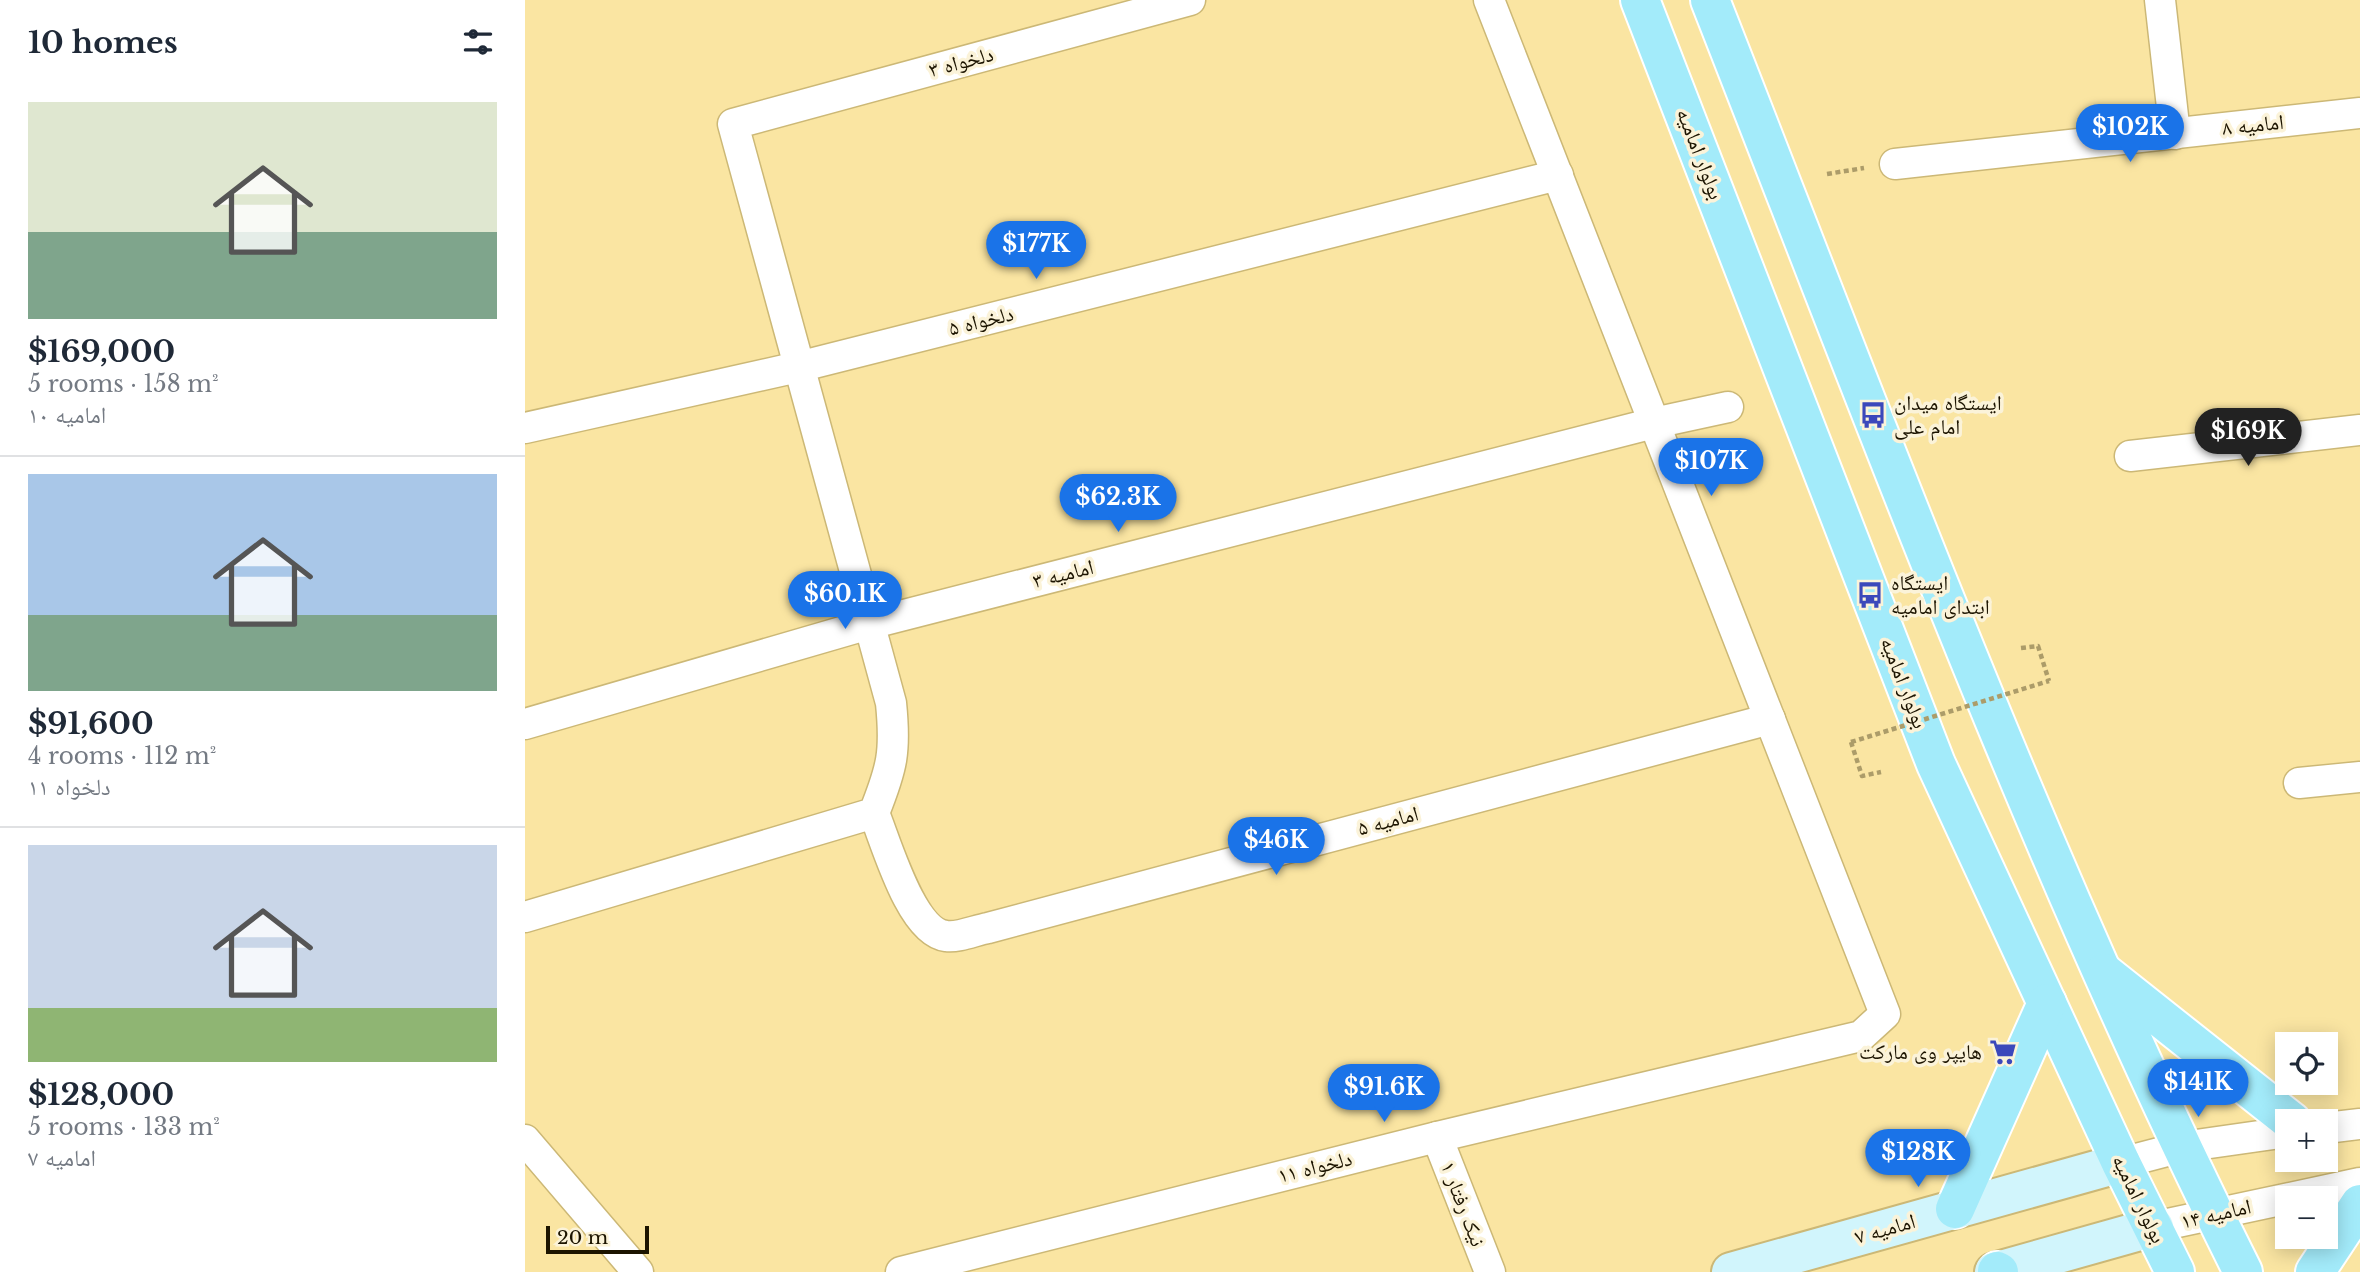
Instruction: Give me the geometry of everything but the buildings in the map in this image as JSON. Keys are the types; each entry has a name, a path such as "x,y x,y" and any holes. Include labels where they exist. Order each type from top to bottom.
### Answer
{"main road":[{"name":"بولوار امامیه","path":"1640,0 1936,765 2121,1163 2175,1272"},
{"path":"1710,0 1996,730 2100,970 2243,1272"},
{"path":"2100,970 2276,1109"},
{"path":"1955,1209 2047,1003"},
{"path":"2315,1272 2360,1204"}],"street":[{"name":"دلخواه ۳","path":"799,367 733,124 1190,0"},
{"path":"1489,0 1770,719"},
{"path":"2160,0 2175,134"},
{"name":"امامیه ۸","path":"1895,164 2360,113"},
{"name":"دلخواه ۵","path":"525,428 799,367 1558,175"},
{"path":"525,917 874,813 888,776 895,742 891,703 799,367"},
{"name":"امامیه ۳","path":"525,724 869,624 1654,423 1728,407"},
{"path":"2130,456 2360,430"},
{"name":"امامیه ۵","path":"874,813 914,911 929,928 945,936 989,928 1770,719"},
{"name":"دلخواه ۱۱","path":"901,1272 1437,1136 1861,1036 1885,1014 1770,719"},
{"path":"2299,783 2360,777"},
{"path":"2338,1127 2360,1124"},
{"path":"2121,1163 2182,1147 2275,1134"},
{"name":"نیک رفتار ۱","path":"1437,1136 1490,1272"},
{"path":"525,1140 638,1272"},
{"name":"امامیه ۷","path":"1731,1272 2121,1163"},
{"name":"امامیه ۱۴","path":"2154,1227 2360,1183"},
{"path":"1997,1272 2154,1227"}],"path":[{"path":"1881,772 1862,776 1851,742 2049,681 2038,646 2021,648"}],"place":[{"name":"ایستگاه میدان امام علی","path":"1873,415"},
{"name":"ایستگاه ابتدای امامیه","path":"1870,595"},
{"name":"هایپر وی مارکت","path":"2003,1052"}]}
